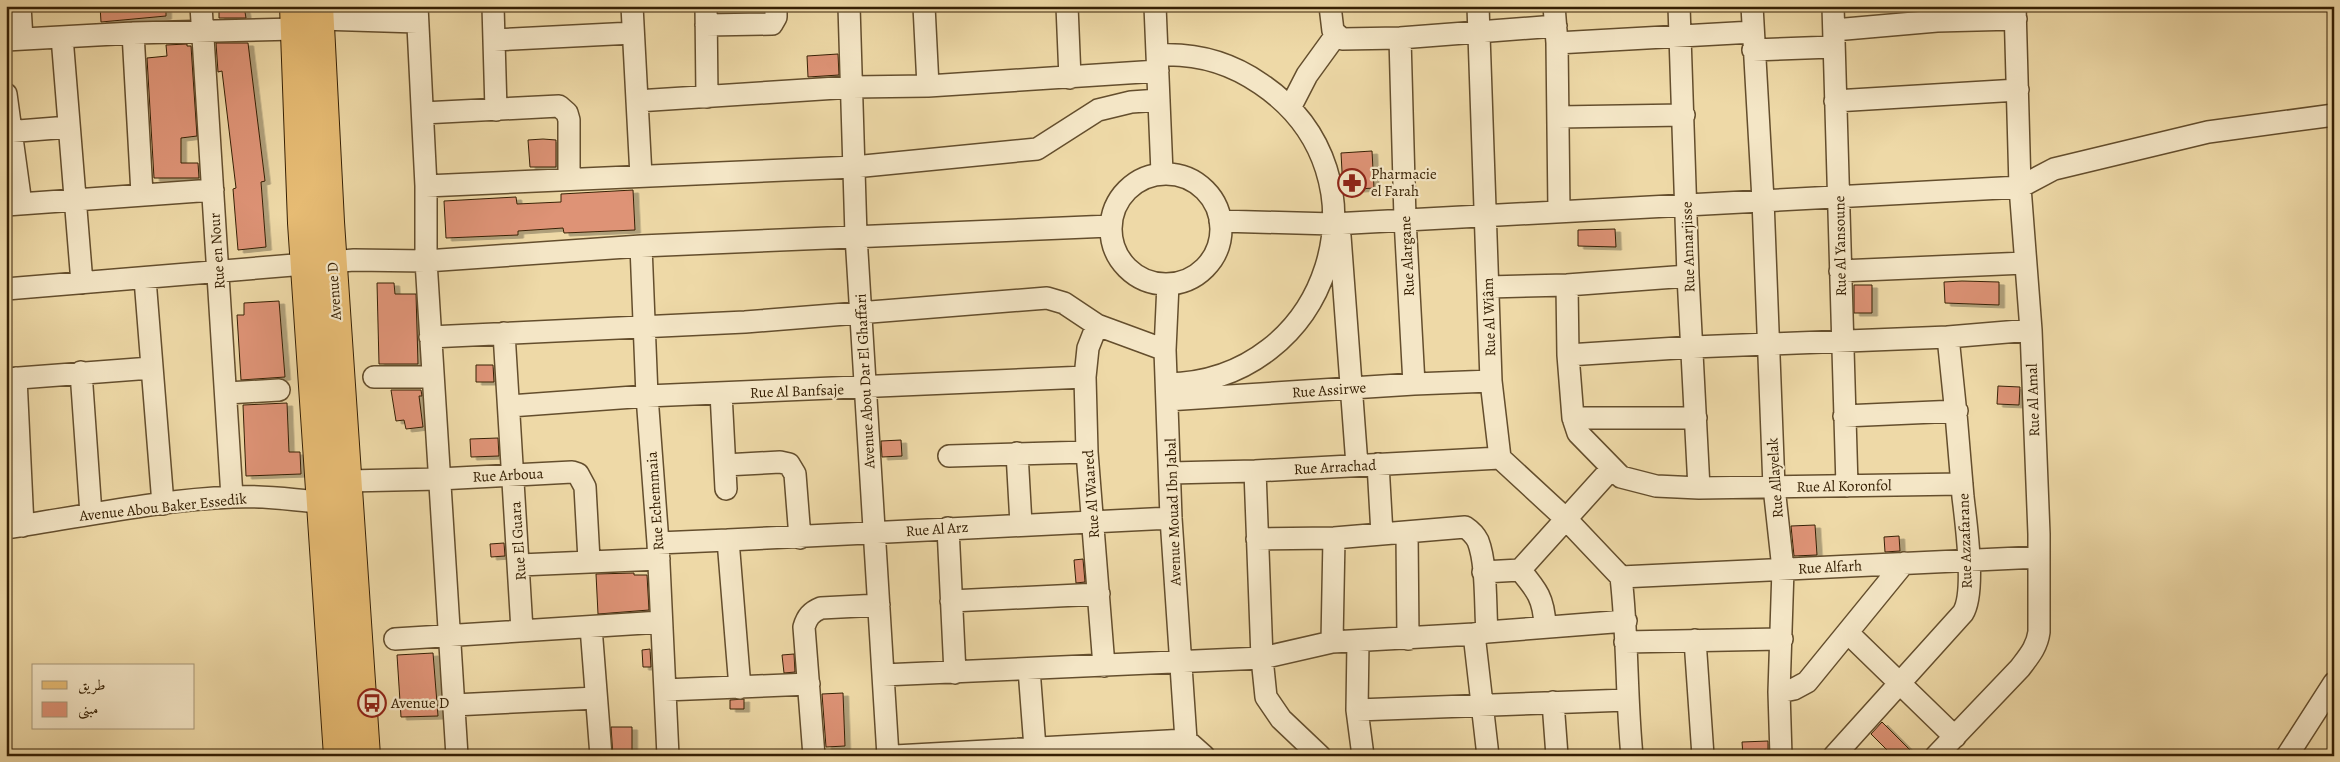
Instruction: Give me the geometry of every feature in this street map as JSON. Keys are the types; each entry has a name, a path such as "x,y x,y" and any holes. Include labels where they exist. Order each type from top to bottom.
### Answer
{"main road":[{"name":"Avenue D","path":"320,12 332,263 366,756"},
{"name":"Avenue D","path":"294,18 305,265 338,756"}],"street":[{"path":"20,6 14,40 203,31 294,18"},
{"name":"Rue en Nour","path":"201,6 227,393 232,497"},
{"path":"493,6 496,110"},
{"path":"632,6 642,176"},
{"path":"707,97 706,16 772,24 776,17 776,6"},
{"name":"Avenue Abou Dar El Ghaffari","path":"849,6 856,236 888,756"},
{"path":"924,6 928,86"},
{"path":"1067,6 1070,78"},
{"path":"1155,6 1162,174"},
{"path":"1330,6 1332,26 1336,35 1342,39 1353,40 1556,25 1753,41 1833,38 1937,14 2016,12"},
{"name":"Rue Al Wiâm","path":"1478,6 1491,381 1500,458"},
{"name":"Rue Annarjisse","path":"1679,6 1682,35 1688,276 1699,488"},
{"name":"Rue Allayelak","path":"1752,6 1763,200 1767,344 1774,487 1783,569 1779,692 1781,756"},
{"name":"Rue Al Yansoune","path":"1833,6 1847,486"},
{"path":"320,12 417,14 426,186 426,261 430,337 457,756"},
{"name":"Rue Al Amal","path":"1936,756 2020,668 2037,642 2039,558 2031,330 2020,186 2016,12"},
{"path":"1556,25 1559,211"},
{"path":"494,40 633,33"},
{"path":"133,34 142,194"},
{"path":"1290,108 1307,75 1336,35"},
{"path":"62,37 82,283"},
{"name":"Rue Alargane","path":"1400,38 1404,219 1414,384"},
{"path":"637,101 852,87 928,86 1070,78 1194,57 1230,66 1266,87 1290,108 1309,134 1323,162 1331,192 1336,224 1358,465"},
{"path":"1835,101 2018,90"},
{"path":"6,94 14,204 76,198 214,190"},
{"path":"426,186 854,167 1037,149 1098,110 1131,102 1159,100"},
{"path":"423,113 559,106 567,113 569,120 569,179"},
{"path":"1558,117 1684,115"},
{"path":"1220,221 1336,224 2020,186 2054,169 2208,132 2334,115"},
{"path":"9,132 69,127"},
{"path":"1162,174 1184,177 1200,186 1215,203 1220,221 1219,244 1212,260 1202,271 1191,278 1168,284 1146,280 1127,268 1114,249 1110,226 1114,209 1126,190 1144,178 1162,174"},
{"path":"1167,392 1232,372 1252,362 1279,342 1302,317 1318,288 1329,257 1336,224"},
{"path":"6,289 145,279 354,260 426,261 641,246 1110,226"},
{"name":"Rue Echemmaia","path":"641,246 643,326 659,551 660,622 668,756"},
{"path":"1840,271 2025,264"},
{"path":"1488,287 1567,285 1688,276"},
{"path":"145,279 163,504"},
{"name":"Avenue Mouad Ibn Jabal","path":"1168,284 1165,350 1171,518 1181,661 1179,746"},
{"path":"1567,285 1568,355 1573,418 1696,418"},
{"path":"430,337 862,314 1047,298 1064,303 1097,325 1165,350"},
{"name":"Rue Al Waared","path":"1097,325 1088,348 1085,377 1092,521 1104,666"},
{"path":"1568,355 1693,347 1842,343 2031,330"},
{"name":"Rue El Guara","path":"504,333 520,565 522,630"},
{"name":"Rue Azzafarane","path":"1834,756 1900,685 1965,609 1969,559 1957,411 1948,337"},
{"path":"15,527 11,378 151,368"},
{"path":"81,372 91,514"},
{"path":"374,377 433,377"},
{"name":"Rue Al Banfsaje","path":"510,406 647,396 1085,377"},
{"name":"Rue Assirwe","path":"1167,392 1352,388 1491,381"},
{"path":"227,393 279,390"},
{"path":"721,393 726,489"},
{"path":"1844,416 1957,411"},
{"name":"Rue Al Koronfol","path":"1573,418 1582,439 1621,477 1630,481 1699,488 1962,484"},
{"path":"949,456 1088,452"},
{"path":"1017,454 1021,524"},
{"path":"1500,458 1566,519 1621,578 1626,621 1627,700 1632,756"},
{"name":"Rue Arrachad","path":"1170,473 1255,471 1500,458"},
{"path":"725,465 780,462 789,464 796,474 800,538"},
{"path":"1378,464 1382,534"},
{"path":"1483,572 1520,570 1612,468"},
{"path":"1255,471 1262,658 1266,696 1281,719 1310,753"},
{"name":"Rue Arboua","path":"348,480 439,479 572,472 578,474 585,487 590,560"},
{"name":"Avenue Abou Baker Essedik","path":"15,527 163,504 232,497 269,497 321,502"},
{"name":"Rue Al Arz","path":"520,565 590,560 728,540 800,538 1021,524 1171,518"},
{"path":"1257,539 1334,538 1465,527 1478,540 1483,572 1481,706 1488,756"},
{"path":"948,528 955,673"},
{"path":"1407,533 1408,639"},
{"path":"1332,642 1334,538"},
{"path":"728,540 740,688"},
{"name":"Rue Alfarh","path":"1621,578 1969,559 2039,558"},
{"path":"1779,692 1794,690 1806,682 1904,563"},
{"path":"1520,570 1538,592 1542,600 1545,626"},
{"path":"951,602 1099,594"},
{"path":"814,756 804,627 809,615 821,608 879,605"},
{"path":"882,675 1262,658 1332,642 1408,639 1545,626 1626,621"},
{"path":"395,639 660,622"},
{"path":"591,627 601,756"},
{"path":"1848,633 1955,737"},
{"path":"1695,640 1703,756"},
{"path":"1625,642 1782,640"},
{"path":"1358,642 1357,710 1363,756"},
{"path":"1029,669 1034,748"},
{"path":"2286,756 2334,682"},
{"path":"665,690 809,684"},
{"path":"454,705 596,698"},
{"path":"1357,710 1627,700"},
{"path":"1553,702 1557,756"},
{"path":"895,756 1034,748 1179,746 1204,756"}],"building":[{"path":"100,6 166,6 166,16 101,22"},
{"path":"219,6 244,6 246,18 219,18"},
{"path":"216,43 248,43 265,181 261,182 266,247 238,250 233,189 236,188 222,71 218,72"},
{"path":"187,44 187,46 191,46 197,136 181,138 181,163 198,163 199,178 154,178 147,58 167,56 166,45"},
{"path":"838,54 839,75 808,77 807,56"},
{"path":"528,140 556,140 556,167 530,167"},
{"path":"1372,151 1374,188 1343,190 1341,153"},
{"path":"633,190 635,230 564,233 563,228 518,231 518,235 446,238 444,201 516,197 517,204 561,202 561,194"},
{"path":"1615,229 1616,247 1578,246 1578,230"},
{"path":"1944,282 1999,282 1999,305 1945,303"},
{"path":"377,283 394,283 395,294 416,294 418,364 379,364"},
{"path":"1854,285 1872,285 1872,313 1854,313"},
{"path":"279,301 285,377 241,380 237,315 244,315 244,303"},
{"path":"476,365 493,365 494,382 476,382"},
{"path":"1998,386 2020,387 2019,405 1997,404"},
{"path":"391,390 421,390 422,396 419,396 423,427 406,429 404,420 396,421"},
{"path":"287,403 289,452 300,452 301,474 246,476 243,405"},
{"path":"498,438 499,456 471,457 470,439"},
{"path":"901,440 902,456 882,457 881,441"},
{"path":"1815,525 1817,555 1794,556 1791,526"},
{"path":"1899,536 1900,551 1885,552 1884,537"},
{"path":"504,543 505,556 491,557 490,544"},
{"path":"1083,559 1085,582 1076,583 1074,560"},
{"path":"634,573 634,575 647,575 649,610 598,614 596,574"},
{"path":"650,649 651,667 643,667 642,650"},
{"path":"433,653 438,716 401,717 397,655"},
{"path":"794,654 795,672 784,673 782,655"},
{"path":"843,693 845,746 826,747 822,694"},
{"path":"744,699 744,709 730,709 730,700"},
{"path":"1882,722 1916,756 1893,756 1871,734"},
{"path":"611,727 632,727 632,756 613,756"},
{"path":"1768,741 1768,756 1743,756 1742,742"}],"place":[{"name":"Pharmacie el Farah","path":"1352,183"},
{"name":"Avenue D","path":"372,703"}]}
